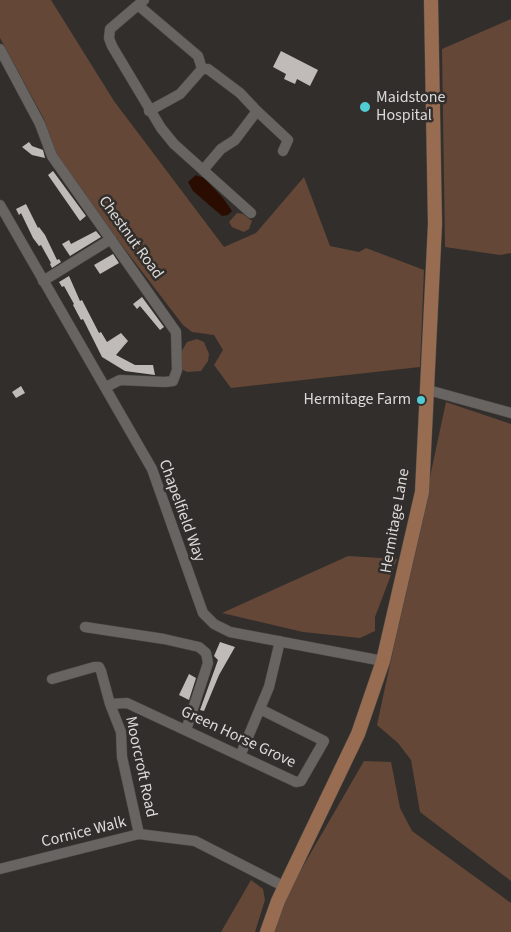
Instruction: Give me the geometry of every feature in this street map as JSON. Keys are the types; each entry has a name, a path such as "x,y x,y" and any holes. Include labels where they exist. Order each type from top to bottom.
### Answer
{"main road":[{"name":"Hermitage Lane","path":"267,932 285,887 358,734 383,661 422,492 435,224 431,0"}],"street":[{"path":"202,69 198,56 141,3 110,29 108,38 125,69 149,111 174,144 204,169 251,214"},
{"name":"Chestnut Road","path":"1,54 40,124 52,156 176,332 176,377 169,382 120,380 106,387"},
{"path":"149,111 180,94 202,69 208,69 240,93 288,140 283,151"},
{"path":"204,169 221,149 235,140 257,111"},
{"name":"Chapelfield Way","path":"0,205 106,387 156,479 202,613 214,624 230,632 383,661"},
{"path":"44,281 111,239"},
{"path":"428,390 511,413"},
{"path":"85,627 164,639 199,648 206,653 208,663 186,730"},
{"path":"240,756 269,688 280,640"},
{"name":"Moorcroft Road","path":"52,679 99,667 121,732 122,757 139,834"},
{"name":"Green Horse Grove","path":"110,704 127,704 296,782 301,781 324,741 260,709"},
{"name":"Cornice Walk","path":"0,869 139,834 195,840 285,887"}],"shaded area":[{"path":"0,0 51,0 114,101 224,247 256,233 304,177 330,246 359,252 366,248 424,270 420,367 231,388 214,365 223,350 214,335 192,332 183,325 94,209 56,153 44,119 0,38"},
{"path":"511,19 511,253 500,255 445,247 442,49"},
{"path":"196,175 204,178 223,198 232,211 228,215 222,216 193,191 188,182"},
{"path":"237,213 243,214 252,221 249,229 244,232 232,227 229,222"},
{"path":"197,339 204,342 209,354 208,361 201,371 187,372 181,369 180,354 187,342"},
{"path":"446,402 511,424 511,881 420,812 411,760 398,743 377,725"},
{"path":"348,556 397,559 375,617 375,631 360,638 303,632 222,613"},
{"path":"364,761 391,762 400,808 412,831 511,903 511,932 275,932 287,894"},
{"path":"251,880 263,889 265,900 255,932 221,932"}],"building":[{"path":"281,51 318,70 310,86 297,79 295,84 284,79 286,74 273,67"},
{"path":"29,142 32,146 43,150 45,158 32,155 22,147"},
{"path":"53,171 86,216 80,221 48,175"},
{"path":"26,204 38,228 45,235 57,260 59,259 61,262 52,268 41,245 39,246 33,238 21,213 19,215 16,209"},
{"path":"96,231 101,237 70,256 62,244 69,240 71,244"},
{"path":"113,254 119,263 100,274 94,265"},
{"path":"69,276 80,301 82,300 99,333 101,332 107,342 121,333 128,341 116,355 135,365 153,365 155,375 125,371 102,357 83,319 81,320 64,286 62,287 59,282"},
{"path":"142,297 164,327 160,330 140,306 137,309 133,304"},
{"path":"21,386 25,393 16,398 12,392"},
{"path":"220,642 235,647 219,675 204,711 200,710 218,660 214,656"},
{"path":"189,674 196,678 189,700 179,695"}],"place":[{"name":"Maidstone Hospital","path":"365,107"},
{"name":"Hermitage Farm","path":"421,400"}]}
